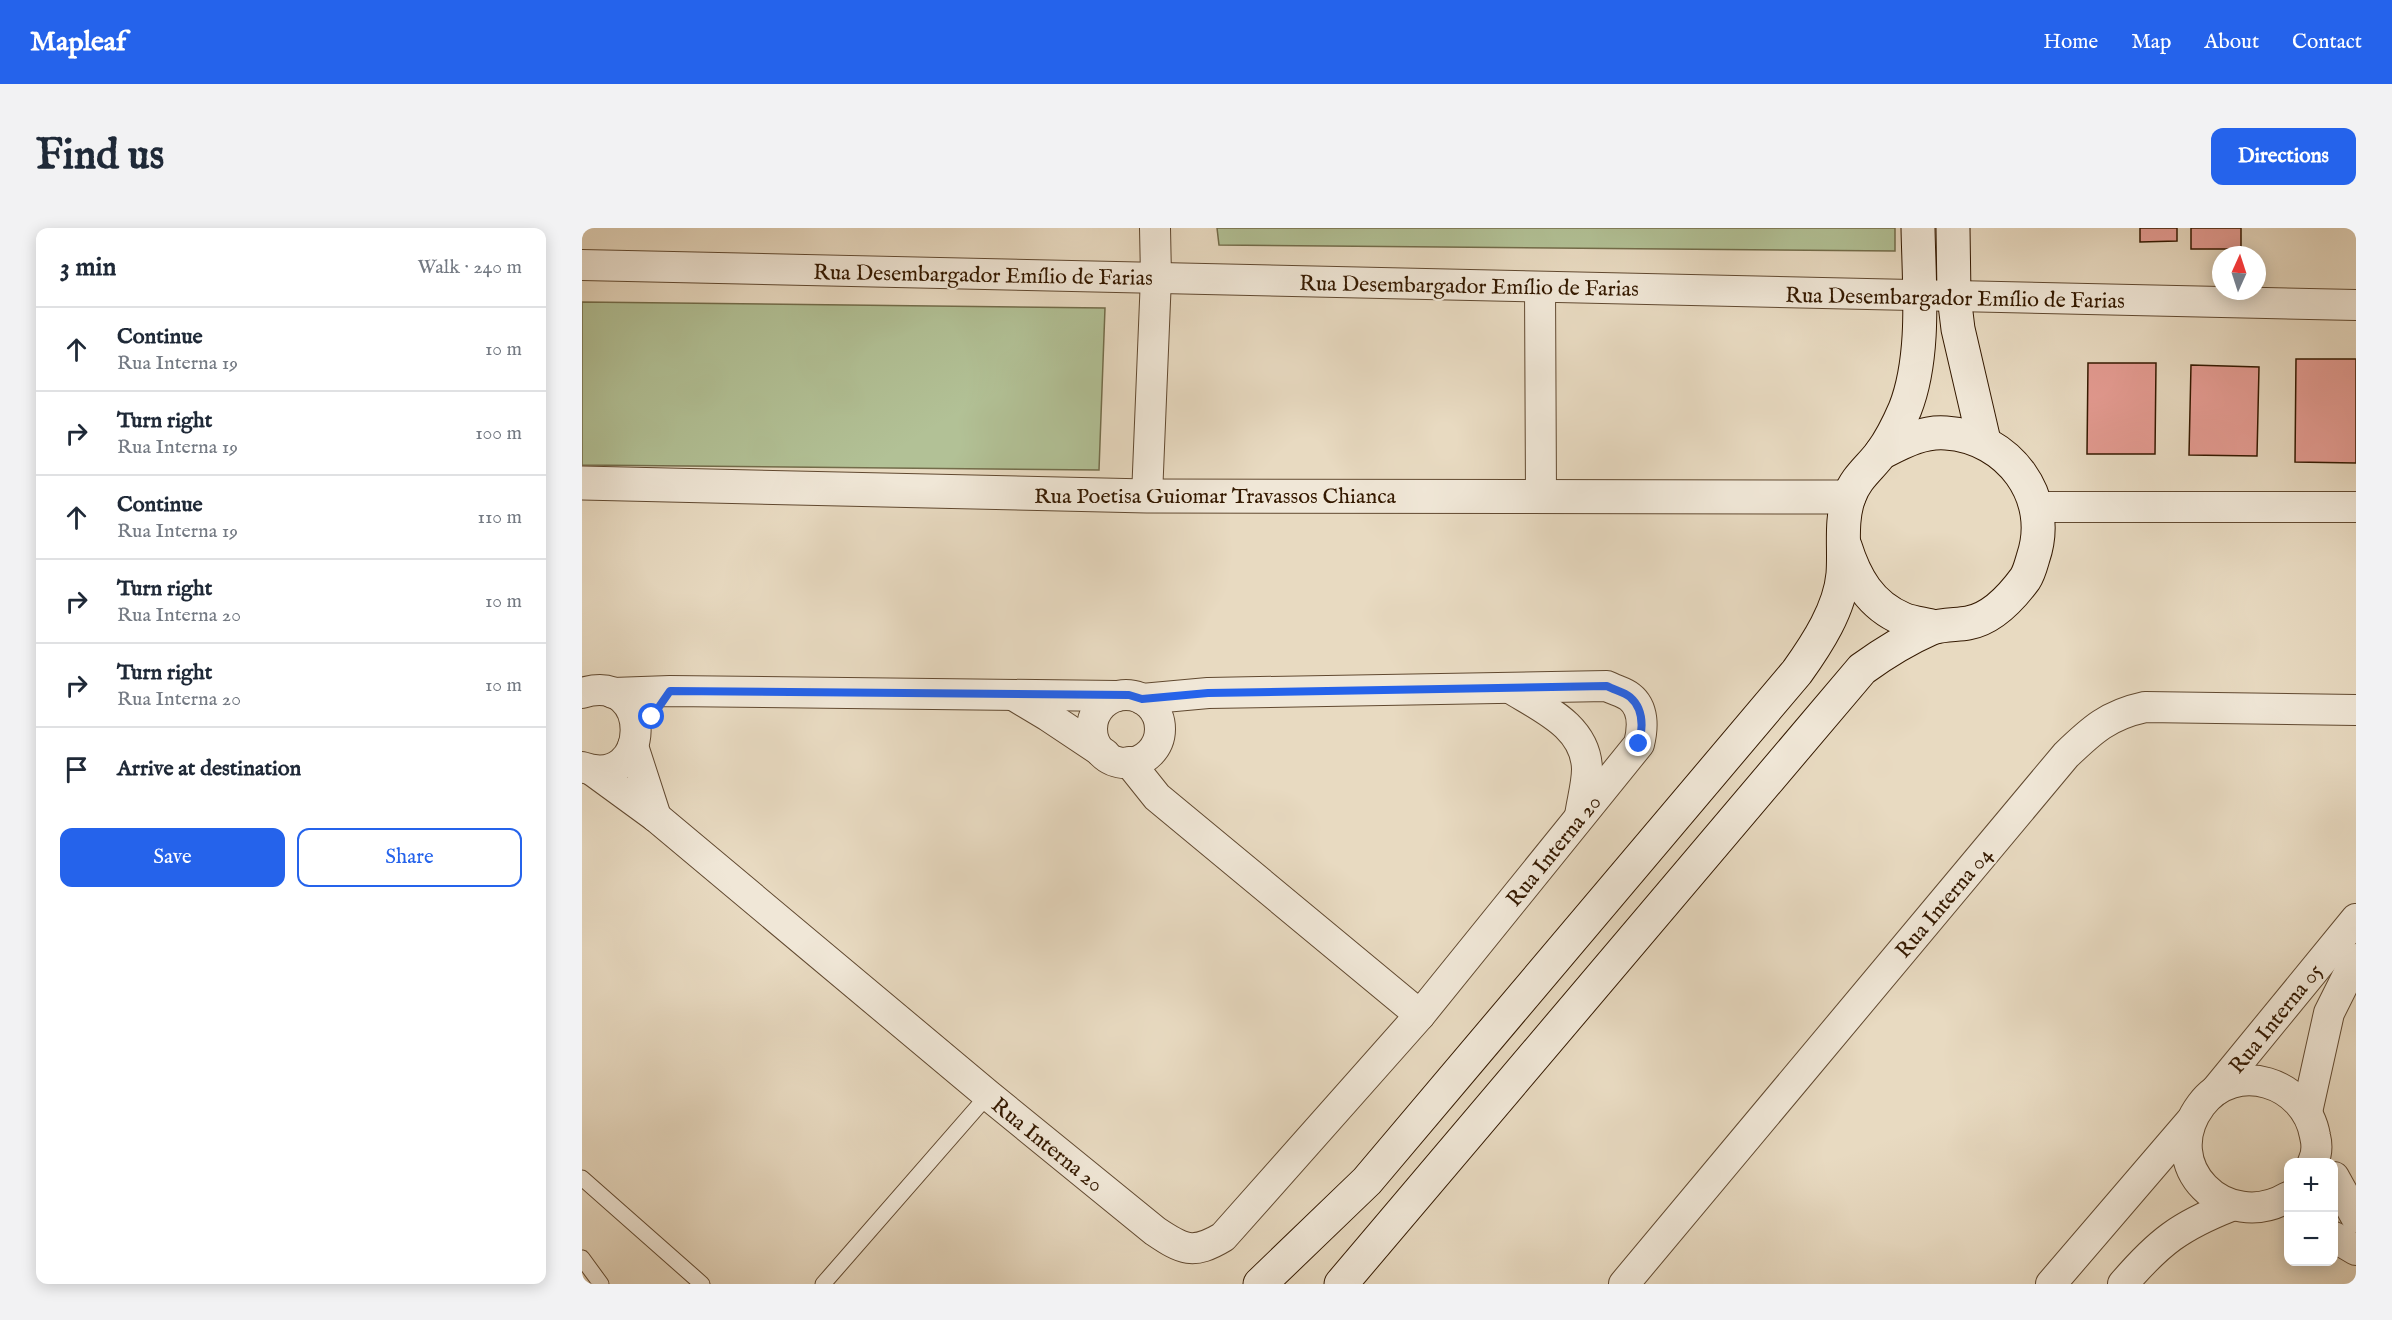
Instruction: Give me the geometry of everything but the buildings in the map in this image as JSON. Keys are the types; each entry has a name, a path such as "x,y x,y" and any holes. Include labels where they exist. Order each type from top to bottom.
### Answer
{"main road":[{"path":"1260,1284 1367,1181 1797,672 1816,644 1833,609 1843,576 1844,518 1849,497 1862,472 1881,453 1905,409 1913,378 1918,337 1918,228"},
{"path":"1953,228 1954,296 1962,349 1984,441"},
{"path":"1844,540 1853,573 1874,600 1902,619 1935,627 1972,623 2003,605 2026,577 2038,543 2036,507 2025,478 2004,456 1984,441 1945,433 1911,438 1881,453"},
{"name":"Rua Poetisa Guiomar Travassos Chianca","path":"582,483 1147,496 1849,497"},
{"path":"1341,1284 1862,669 1894,647 1935,627"}],"street":[{"path":"1147,496 1156,277 1155,228"},
{"name":"Rua Desembargador Emílio de Farias","path":"582,265 1919,297 2356,305"},
{"path":"1540,287 1541,496"},
{"path":"2036,507 2356,507"},
{"name":"Rua Interna 20","path":"588,770 657,817 988,1095 1155,1231 1177,1246 1192,1250 1207,1247 1223,1237 1420,1015 1639,744 1643,730 1640,710 1630,697 1607,686 1510,688"},
{"path":"1136,750 1095,740 1093,721 1098,710 1106,701 1208,693 1510,688 1560,719 1580,740 1587,768 1580,816"},
{"path":"593,691 1010,694 1129,698 1155,710 1159,720 1136,750"},
{"path":"593,691 627,703 636,718 635,741 657,817"},
{"path":"588,770 614,767 629,755 635,741 670,691"},
{"path":"1136,750 1208,693"},
{"path":"1010,694 1048,716 1136,750 1157,797 1420,1015"},
{"name":"Rua Interna 04","path":"1624,1284 2066,755 2094,728 2124,712 2145,707 2356,710"},
{"name":"Rua Interna 05","path":"2190,1122 2201,1104 2216,1090 2356,919"},
{"name":"Rua Interna 05","path":"2307,1112 2329,1013 2356,959"},
{"path":"2216,1090 2236,1082 2256,1080 2277,1085 2294,1096 2307,1112 2314,1126 2319,1156"},
{"path":"2190,1122 2186,1142 2189,1163 2198,1181 2213,1197 2231,1206 2252,1209 2284,1205"},
{"path":"2051,1284 2190,1122"},
{"path":"2338,1184 2356,1217"},
{"path":"2123,1284 2144,1259 2176,1232 2196,1220 2231,1206"},
{"path":"2338,1239 2356,1250"}],"lane":[{"path":"823,1284 988,1095"},
{"path":"582,1178 702,1284"},
{"path":"582,1258 601,1284"}],"green space":[{"path":"1217,228 1895,228 1895,251 1219,245"},
{"path":"582,302 1105,308 1099,470 582,465"}],"route":[{"path":"652,717 670,691 1129,695 1142,699 1208,693 1607,686 1630,697 1640,710 1643,730 1639,744"}]}
